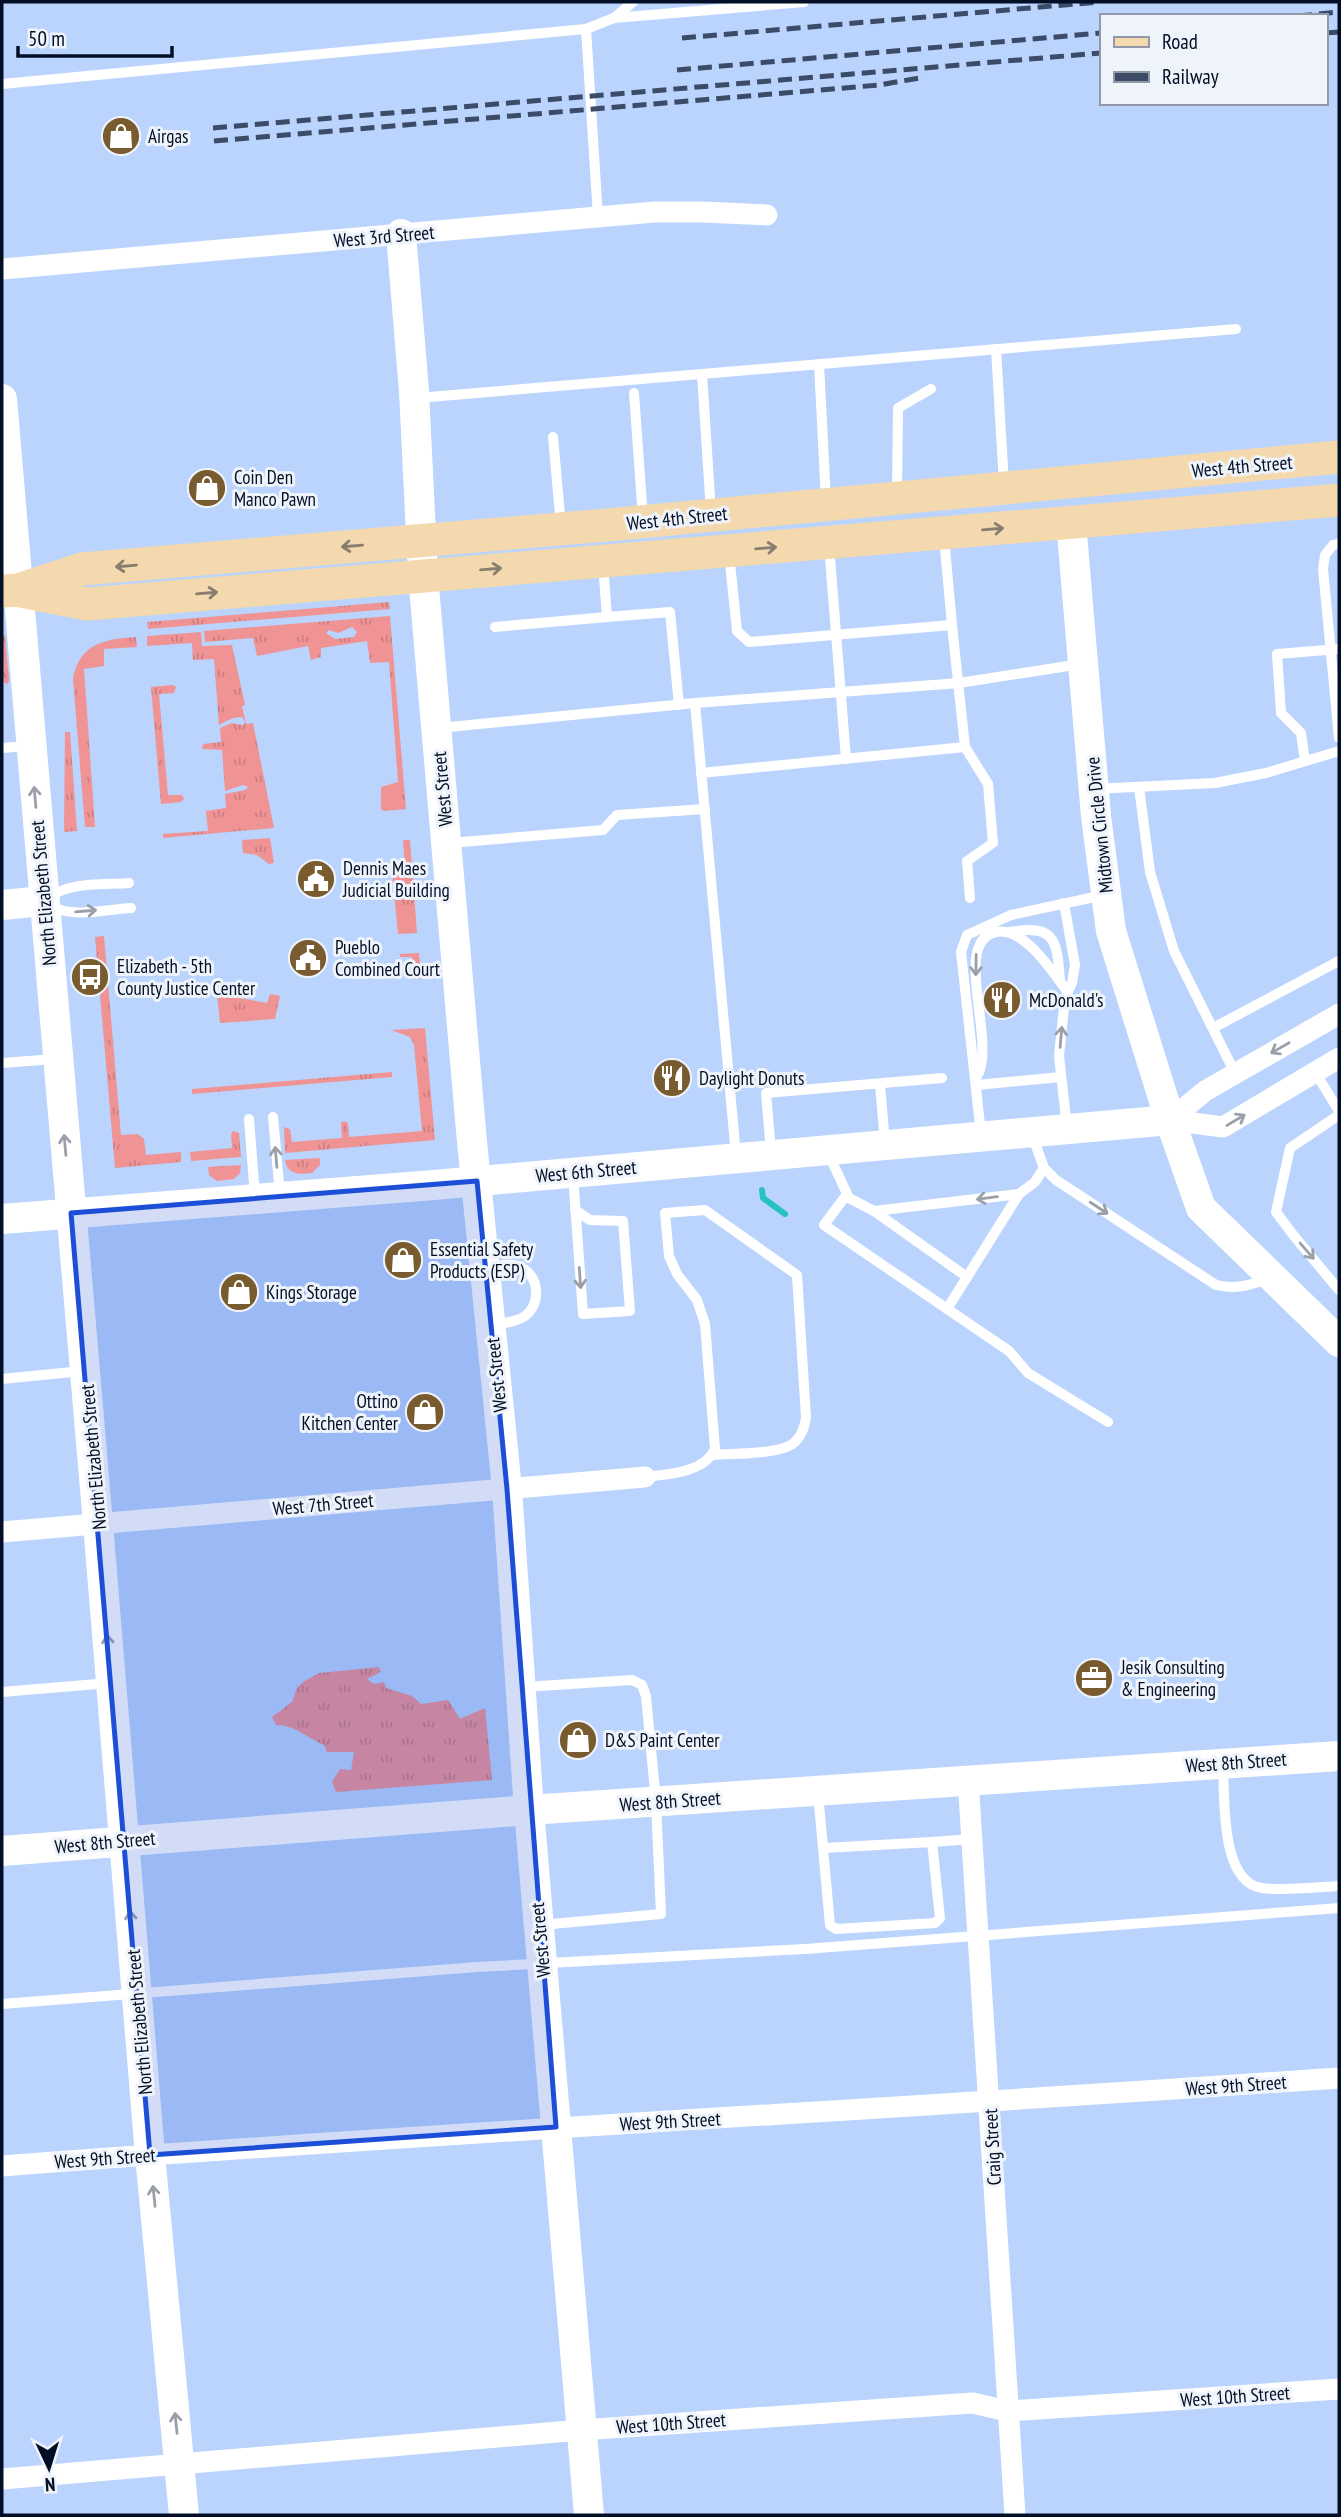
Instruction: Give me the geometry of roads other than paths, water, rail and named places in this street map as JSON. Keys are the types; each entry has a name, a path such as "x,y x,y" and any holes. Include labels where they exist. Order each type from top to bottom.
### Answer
{"main road":[{"name":"West 4th Street","path":"10,591 82,569 561,529 1339,457"},
{"path":"1071,522 1089,500 1339,478"},
{"name":"West 4th Street","path":"10,591 87,604 1339,500"}],"street":[{"name":"West 3rd Street","path":"2,269 598,217 702,212 767,215"},
{"name":"West Street","path":"401,234 414,398 422,575 507,1489 529,1810 589,2515"},
{"name":"North Elizabeth Street","path":"2,400 16,747 44,901 150,2155 184,2515"},
{"name":"Midtown Circle Drive","path":"1071,522 1094,789 1111,931 1170,1120 1201,1208 1339,1342"},
{"path":"2,905 44,901"},
{"path":"1170,1120 1205,1091 1339,1014"},
{"path":"1170,1120 1223,1127 1339,1058"},
{"name":"West 6th Street","path":"2,1220 1170,1120"},
{"name":"West 7th Street","path":"2,1532 644,1480"},
{"name":"West 8th Street","path":"2,1851 529,1810 1339,1756"},
{"name":"Craig Street","path":"968,1779 1015,2515"},
{"name":"West 9th Street","path":"2,2166 556,2127 1339,2078"},
{"name":"West 10th Street","path":"2,2479 581,2430 973,2403 1007,2411 1339,2389"}],"lane":[{"path":"614,18 633,2"},
{"path":"2,84 586,29 614,18 804,2"},
{"path":"586,29 598,217"},
{"path":"414,398 1236,329"},
{"path":"996,349 1004,487"},
{"path":"819,364 826,504"},
{"path":"702,374 711,514"},
{"path":"897,498 898,408 931,389"},
{"path":"634,393 643,521"},
{"path":"553,437 561,529"},
{"path":"944,533 965,747 988,784 993,843 967,861 970,898"},
{"path":"828,542 846,759"},
{"path":"1339,544 1333,545 1325,555 1323,569 1335,649 1339,738"},
{"path":"729,551 737,631 749,642 952,625"},
{"path":"603,561 607,617"},
{"path":"495,627 670,612 678,705"},
{"path":"1305,761 1301,733 1281,713 1277,654 1335,649"},
{"path":"437,729 695,703 959,683 1084,664"},
{"path":"695,703 736,1158"},
{"path":"701,773 965,747"},
{"path":"1094,789 1215,783 1266,773 1339,751"},
{"path":"1139,787 1150,872 1174,951 1235,1073"},
{"path":"447,843 603,830 617,815 705,809"},
{"path":"129,883 73,887 56,892 44,901 52,908 66,912 131,908"},
{"path":"982,1137 961,952 967,935 1011,915 1107,895"},
{"path":"1064,903 1075,965 1065,998 1059,1056 1067,1130"},
{"path":"976,1082 984,1060 975,964 977,948 985,936 998,931 1025,929 1040,930 1052,937 1057,946 1060,981"},
{"path":"1010,932 1025,942 1044,961 1068,992"},
{"path":"1213,1028 1339,961"},
{"path":"2,1063 58,1059"},
{"path":"1315,1072 1339,1113 1290,1148 1276,1212 1339,1290"},
{"path":"976,1082 1061,1077"},
{"path":"771,1156 766,1093 942,1078"},
{"path":"880,1084 885,1146"},
{"path":"268,1199 272,1116"},
{"path":"249,1119 268,1199"},
{"path":"1031,1133 1044,1168 1056,1180 1216,1285 1243,1288 1273,1277"},
{"path":"827,1151 849,1198 874,1210 967,1277"},
{"path":"947,1309 1018,1194 1035,1182 1044,1168"},
{"path":"572,1173 583,1314 630,1311 623,1221 590,1220 575,1210"},
{"path":"847,1194 824,1225 1009,1351 1028,1373 1108,1422"},
{"path":"874,1210 1018,1194"},
{"path":"644,1480 698,1466 713,1455 786,1447 794,1443 805,1427 806,1417 797,1275 705,1210 665,1213 669,1256 677,1274 697,1300 705,1324 715,1449 713,1455"},
{"path":"485,1267 512,1265 522,1268 532,1277 536,1293 535,1306 523,1318 491,1325"},
{"path":"2,1379 85,1370"},
{"path":"521,1688 632,1680 642,1685 646,1696 656,1802 661,1914 539,1925"},
{"path":"2,1692 111,1683"},
{"path":"1223,1763 1228,1847 1246,1882 1262,1888 1339,1886"},
{"path":"818,1791 830,1925 836,1929 935,1923 940,1918 932,1842"},
{"path":"824,1848 972,1839"},
{"path":"2,2004 1339,1909"}],"waterway":[{"path":"762,1190 763,1198 785,1214"}],"railway":[{"path":"682,38 1099,2"},
{"path":"1318,14 1339,12"},
{"path":"1327,33 1339,32"},
{"path":"677,70 1100,33"},
{"path":"213,128 1100,53"},
{"path":"214,141 879,85 925,77"}],"place":[{"name":"Airgas","path":"121,136"},
{"name":"Coin Den Manco Pawn","path":"207,488"},
{"name":"Dennis Maes Judicial Building","path":"316,879"},
{"name":"Pueblo Combined Court","path":"308,958"},
{"name":"Elizabeth - 5th County Justice Center","path":"90,977"},
{"name":"McDonald's","path":"1002,1000"},
{"name":"Daylight Donuts","path":"672,1078"},
{"name":"Essential Safety Products (ESP)","path":"403,1260"},
{"name":"Kings Storage","path":"239,1292"},
{"name":"Ottino Kitchen Center","path":"425,1412"},
{"name":"Jesik Consulting & Engineering","path":"1094,1678"},
{"name":"D&S Paint Center","path":"578,1740"}]}
